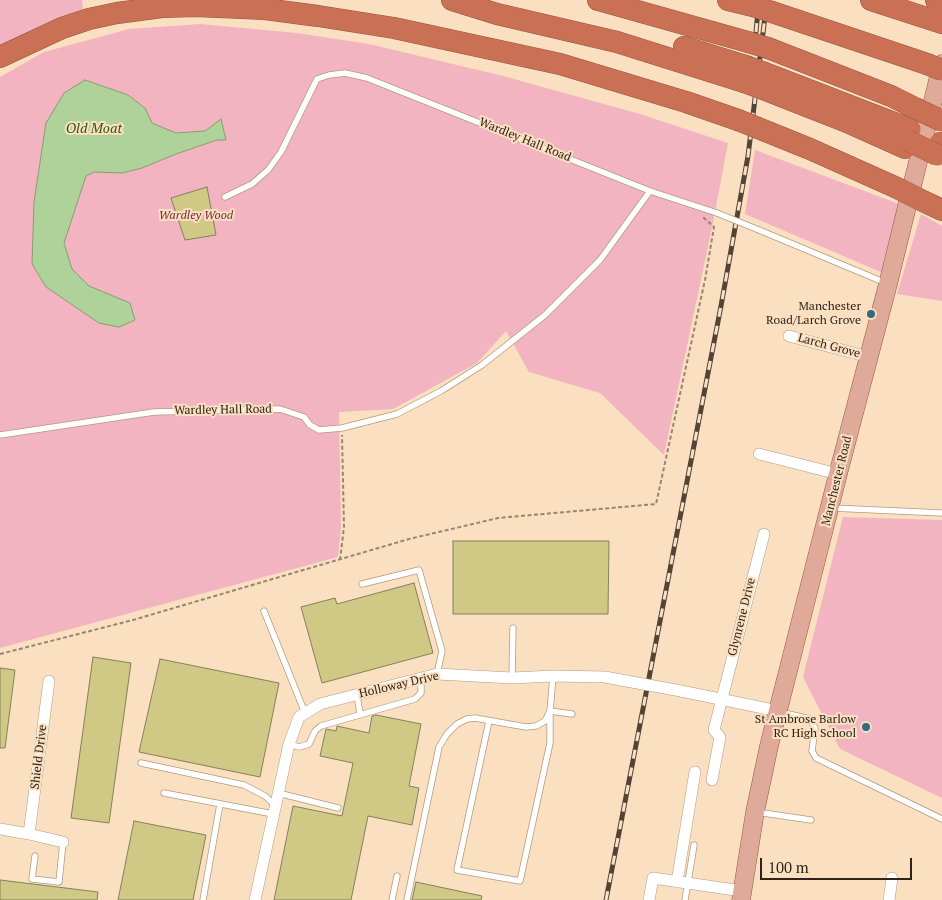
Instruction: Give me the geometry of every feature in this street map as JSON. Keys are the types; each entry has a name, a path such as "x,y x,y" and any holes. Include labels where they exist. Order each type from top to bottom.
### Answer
{"highway":[{"path":"452,0 497,14 616,42 828,97 907,139 940,154"},
{"path":"467,0 512,6 643,36 754,77 847,122 907,139"},
{"path":"598,0 758,45 891,96 916,104 942,109"},
{"path":"728,0 762,9 937,66"},
{"path":"871,0 941,15"},
{"path":"936,0 941,15"},
{"path":"0,57 62,28 89,19 162,7 196,6 265,9 394,28 551,62 668,97 748,124 810,149 933,206"},
{"path":"916,104 942,120"}],"main road":[{"name":"Manchester Road","path":"741,895 755,812 778,711 888,284 937,66"}],"street":[{"name":"Larch Grove","path":"789,336 869,357"},
{"path":"759,454 838,474"},
{"name":"Glynrene Drive","path":"712,780 720,737 714,730 764,534"},
{"name":"Holloway Drive","path":"305,713 320,704 436,674 512,678 553,676 605,677 778,711"},
{"name":"Shield Drive","path":"29,834 49,681"},
{"path":"255,900 289,744 298,717 305,713"},
{"path":"682,882 695,772"},
{"path":"0,829 62,842"},
{"path":"649,900 653,878 682,882 741,895"},
{"path":"888,900 892,878"}],"lane":[{"name":"Wardley Hall Road","path":"226,197 252,184 268,170 282,152 317,79 345,73 367,78 650,190 717,213 888,284"},
{"name":"Wardley Hall Road","path":"0,435 154,412 280,409 304,417 310,425 319,430 342,428 397,414 441,391 482,365 546,315 600,260 650,190"},
{"path":"830,508 942,513"},
{"path":"362,584 419,570 442,651 436,674"},
{"path":"264,611 305,713"},
{"path":"512,678 513,628"},
{"path":"489,721 457,870 520,881 550,743 553,676"},
{"path":"289,744 299,747 305,746 312,740 315,731 321,726 415,700 421,694 421,678"},
{"path":"356,695 360,714"},
{"path":"550,711 572,714"},
{"path":"407,900 439,747 447,734 457,724 467,719 476,718 526,727 536,726 545,721 550,711"},
{"path":"778,711 810,719 814,728 812,751 816,758 942,819"},
{"path":"141,763 244,785 265,796 274,810"},
{"path":"164,793 220,804 274,810"},
{"path":"278,793 338,808"},
{"path":"203,900 220,804"},
{"path":"755,812 811,820"},
{"path":"34,856 32,878 59,882 62,842"},
{"path":"685,900 682,882 694,845"},
{"path":"392,900 397,876"}],"path":[{"path":"0,654 133,620 409,539 498,518 656,504 706,280 714,227 704,218 706,209"},
{"path":"340,560 344,527 342,428"}],"green space":[{"path":"0,0 82,0 83,9 0,48"},
{"name":"Wardley Wood","path":"200,24 297,33 369,44 503,76 640,114 728,143 664,455 600,393 529,372 506,331 477,363 393,409 339,412 341,527 338,557 0,648 0,77 44,52 129,29"},
{"path":"755,150 899,204 881,272 745,214"},
{"path":"921,214 942,226 942,301 897,294"},
{"name":"St Ambrose Barlow RC High School","path":"843,517 942,520 942,798 840,749 803,677"}],"water":[{"name":"Old Moat","path":"85,80 128,95 145,108 152,123 176,133 205,131 221,119 226,140 217,140 142,168 122,173 94,172 86,176 64,243 72,269 89,286 130,303 135,320 119,327 99,323 46,287 32,264 34,202 46,123 64,93"}],"building":[{"path":"207,187 216,235 185,240 171,198"},
{"path":"453,541 609,541 608,614 453,614"},
{"path":"414,583 433,653 322,683 301,607 335,598 337,604"},
{"path":"93,657 131,663 109,823 71,818"},
{"path":"160,659 279,683 260,777 139,752"},
{"path":"0,668 15,670 5,748 0,748"},
{"path":"376,715 421,724 409,786 419,788 412,825 368,816 351,900 274,900 293,806 342,816 353,763 320,756 326,729 336,731 337,726 369,733 372,716"},
{"path":"134,821 206,835 193,900 118,900"},
{"path":"0,880 98,892 97,900 0,900"},
{"path":"416,882 482,896 481,900 412,900"}],"railway":[{"path":"756,32 759,0"},
{"path":"606,900 721,306 748,156 767,0"}],"place":[{"name":"Manchester Road/Larch Grove","path":"871,314"},
{"name":"St Ambrose Barlow RC High School","path":"866,727"}]}
